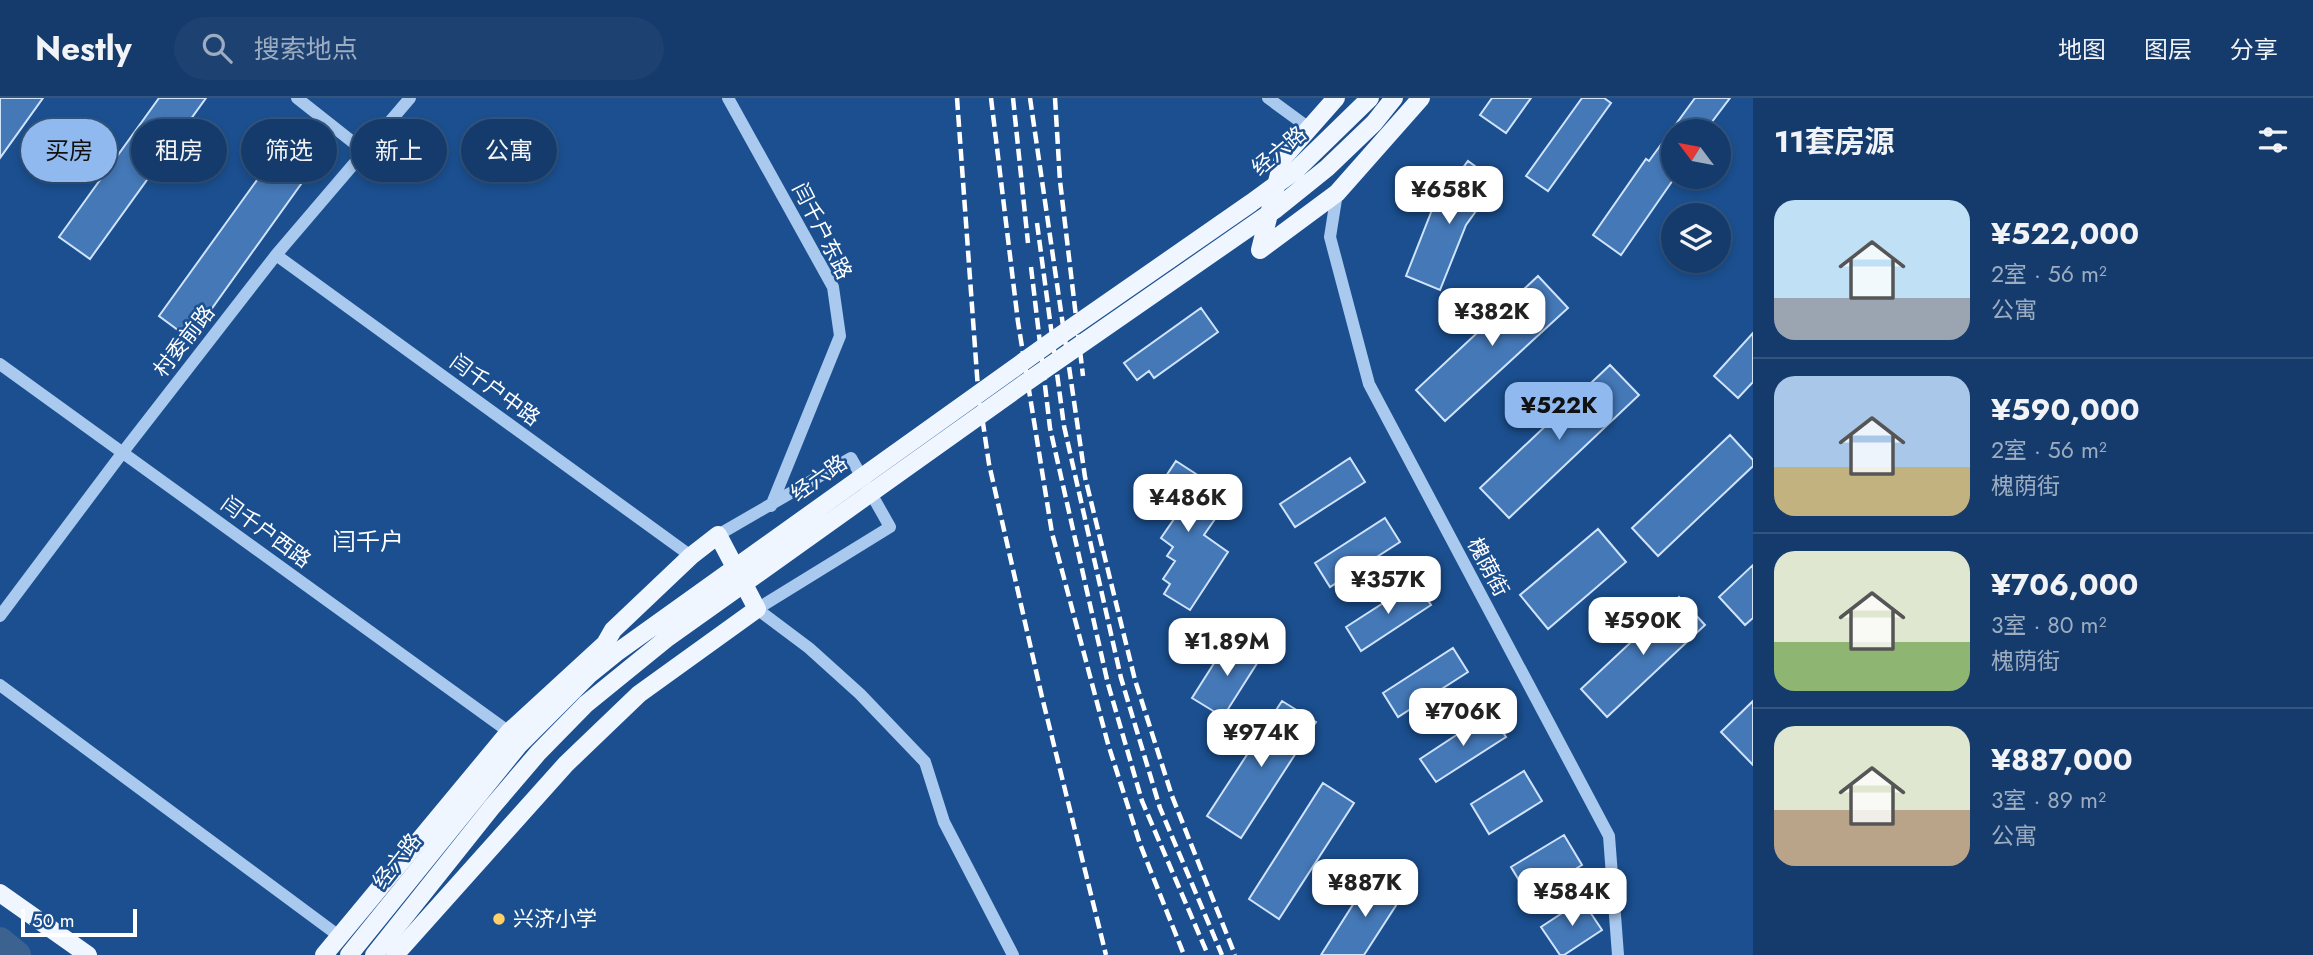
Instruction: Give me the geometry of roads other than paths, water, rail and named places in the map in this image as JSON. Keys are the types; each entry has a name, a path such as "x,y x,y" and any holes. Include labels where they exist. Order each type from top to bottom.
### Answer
{"main road":[{"path":"1336,98 1283,158 1260,250 1337,193 1421,98"},
{"name":"经六路","path":"349,955 518,746 607,660 688,599 1251,203 1294,171 1370,98"},
{"name":"经六路","path":"374,955 515,780 586,704 666,639 1276,209 1326,168 1374,123 1394,98"},
{"path":"324,955 509,732 605,644 612,630 691,556 718,535 757,609 639,694 566,764 395,955"},
{"path":"0,893 88,955"}],"street":[{"path":"297,98 351,141"},
{"name":"村委前路","path":"392,119 410,98"},
{"name":"闫千户东路","path":"728,98 833,287 840,336 771,506"},
{"path":"1268,98 1309,128"},
{"name":"村委前路","path":"0,616 276,255 351,166"},
{"name":"槐荫街","path":"1337,193 1330,237 1369,384 1609,836 1618,955"},
{"name":"闫千户中路","path":"276,255 691,556"},
{"name":"闫千户西路","path":"0,364 509,732"},
{"path":"718,535 851,458 890,527 757,609 850,685 925,762 944,822 1013,955"},
{"path":"0,685 339,936"}],"waterway":[{"path":"0,941 17,955"}],"railway":[{"path":"957,98 978,389 989,464 1042,697 1106,955"},
{"path":"991,98 1018,322 1052,533 1108,744 1140,844 1184,955"},
{"path":"1013,98 1028,243"},
{"path":"1030,98 1085,477 1135,680 1172,796 1235,955"},
{"path":"1055,98 1060,181 1083,376"},
{"path":"1037,223 1064,426 1121,678 1160,808 1222,955"},
{"path":"1031,267 1050,428 1108,684 1142,801 1208,955"}],"place":[{"name":"兴济小学","path":"499,919"}],"district":[{"name":"闫千户","path":"368,541"}]}
